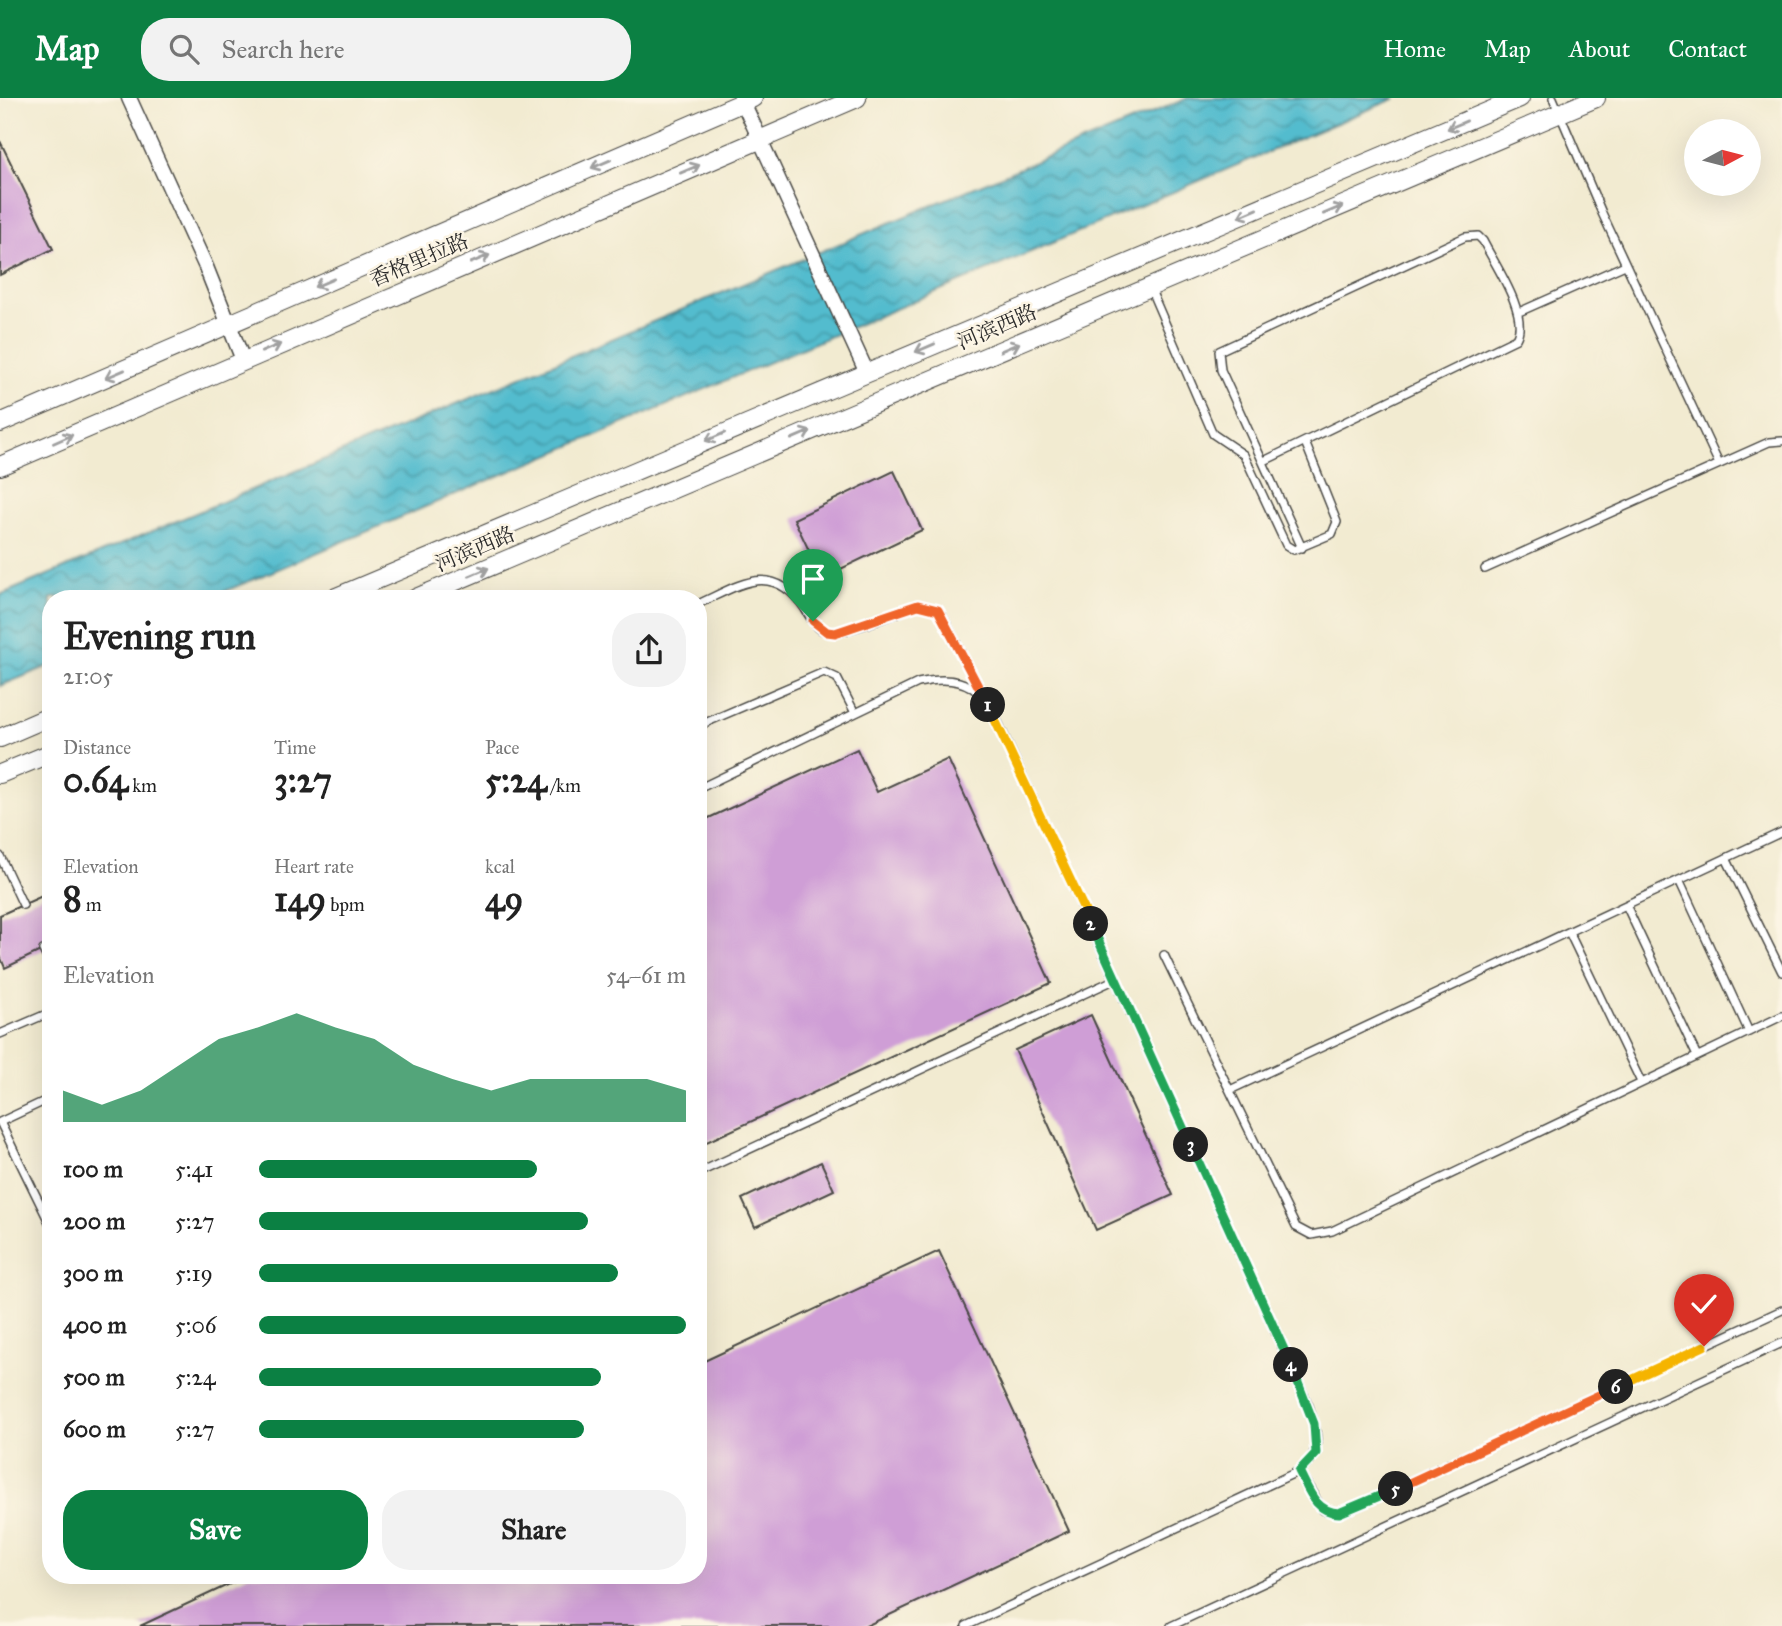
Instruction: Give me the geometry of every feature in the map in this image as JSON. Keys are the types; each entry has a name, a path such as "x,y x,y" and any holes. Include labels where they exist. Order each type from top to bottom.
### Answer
{"street":[{"path":"128,98 230,324 243,360"},
{"name":"香格里拉路","path":"0,466 857,98"},
{"path":"353,590 1520,98"},
{"name":"河滨西路","path":"435,590 1149,288 1556,106 1597,98"},
{"path":"746,100 760,140 867,373"},
{"name":"香格里拉路","path":"0,424 746,100"},
{"path":"0,738 42,720"},
{"path":"0,774 42,757"}],"lane":[{"path":"1556,106 1625,265 1719,464"},
{"path":"1264,461 1516,339 1521,328 1519,313 1478,236 1471,236 1223,347 1218,359 1221,370 1303,548"},
{"path":"1519,313 1625,265"},
{"path":"1149,288 1213,434 1244,455 1286,545 1294,550 1332,534 1337,522 1305,442"},
{"path":"1485,569 1769,442 1782,441"},
{"path":"707,600 759,579 772,580 786,586 820,628 835,633 918,605 929,606 943,617 1009,745 1309,1406 1317,1442 1316,1453 1299,1471 966,1626"},
{"path":"707,722 824,672 837,678 855,713"},
{"path":"707,785 918,683 956,678 983,695"},
{"path":"1230,1090 1782,832"},
{"path":"0,856 23,905"},
{"path":"1726,858 1782,972"},
{"path":"1679,880 1749,1032"},
{"path":"1626,905 1696,1056"},
{"path":"1569,932 1641,1082"},
{"path":"1164,955 1296,1227 1311,1235 1332,1231 1782,1016"},
{"path":"707,1169 1116,979"},
{"path":"0,1034 42,1016"},
{"path":"42,1102 0,1122 42,1208"},
{"path":"1299,1471 1323,1510 1339,1513 1349,1510 1782,1310"},
{"path":"1171,1626 1782,1343"}],"water":[{"path":"1188,98 1396,98 228,590 42,590 42,669 0,686 0,595"}],"building":[{"path":"0,141 53,249 0,275"},
{"path":"894,471 922,530 822,578 794,519"},
{"path":"857,749 877,792 948,759 1051,983 707,1142 707,819"},
{"path":"42,896 42,950 5,968 0,956 0,915"},
{"path":"1091,1015 1173,1195 1096,1230 1015,1050"},
{"path":"821,1162 834,1190 755,1227 742,1199"},
{"path":"939,1251 1069,1531 866,1626 140,1626 230,1584 707,1584 707,1360"}],"route":[{"path":"813,621 827,632 835,633 918,605 938,610 943,617 995,715 1309,1406 1317,1442 1316,1453 1299,1471 1323,1510 1339,1513 1360,1506 1704,1346"}]}
